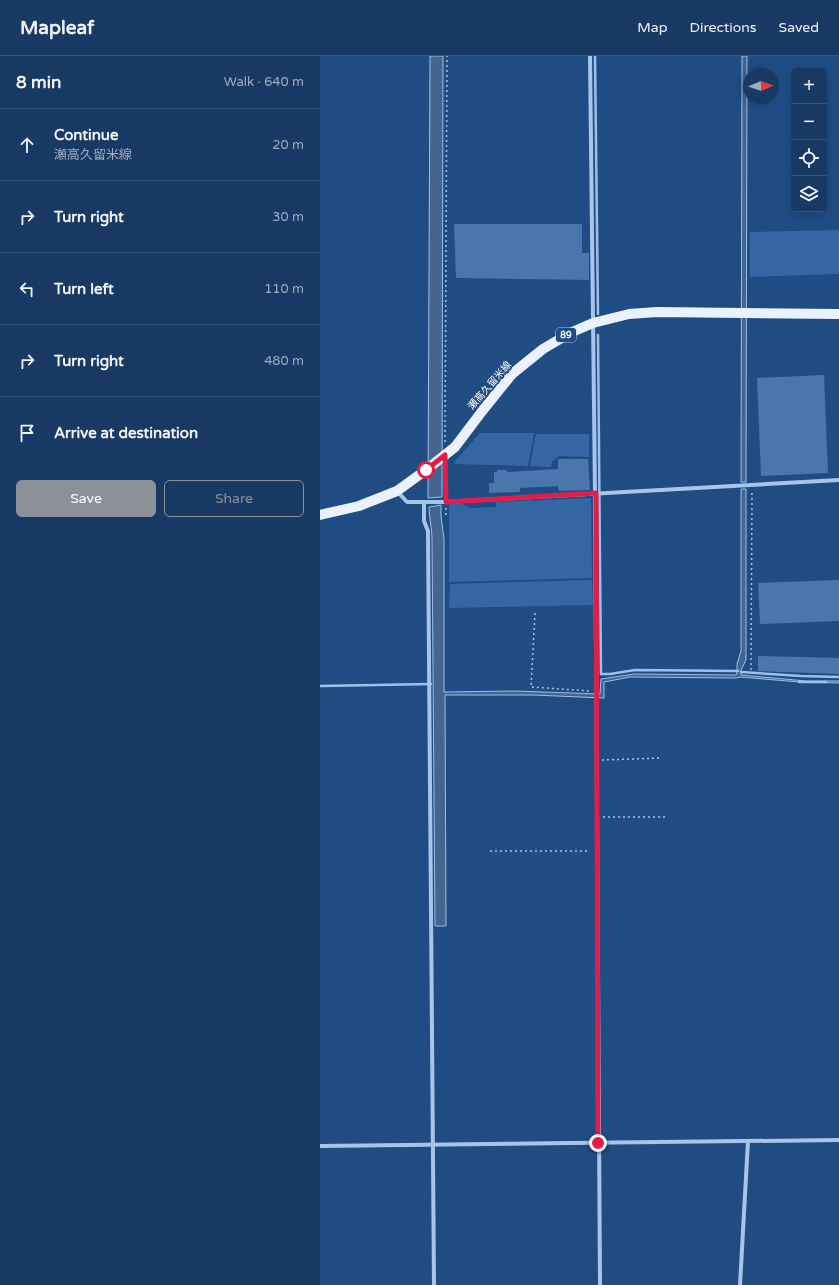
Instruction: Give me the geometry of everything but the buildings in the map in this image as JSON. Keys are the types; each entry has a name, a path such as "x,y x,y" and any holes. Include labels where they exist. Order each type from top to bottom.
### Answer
{"main road":[{"name":"瀬高久留米線","path":"320,515 359,506 397,491 455,447 512,374 543,349 570,333 593,323 629,314 657,312 839,314"}],"street":[{"path":"590,56 596,493 596,760 600,1285"},
{"path":"397,491 407,502 446,502 839,480"},
{"path":"424,502 424,521 428,531 434,1285"},
{"path":"320,1146 839,1140"},
{"path":"740,1285 748,1141"}],"path":[{"path":"446,518 444,455 447,56"},
{"path":"751,670 752,485"},
{"path":"535,613 531,687 596,692"},
{"path":"596,760 662,758"},
{"path":"597,816 667,817"},
{"path":"490,851 597,852"}],"shaded area":[{"path":"430,56 443,56 442,497 428,498"},
{"path":"742,56 747,56 747,68 743,68 743,104 747,104 746,482 741,482"},
{"path":"839,230 839,274 750,277 750,232"},
{"path":"480,433 534,433 528,466 454,464"},
{"path":"536,434 589,434 589,457 559,456 552,462 551,467 530,466"},
{"path":"741,489 746,489 746,660 741,670 741,675 806,681 839,681 839,683 799,682 740,677 630,677 604,682 604,698 533,695 445,695 446,926 435,926 432,539 429,507 441,505 444,539 444,692 514,691 600,694 601,679 634,674 737,674 737,664 741,651"},
{"path":"591,498 592,578 449,582 449,504 462,504 470,508 496,507 496,502"},
{"path":"592,580 593,605 449,608 450,584"}],"waterway":[{"path":"595,56 598,314"},
{"path":"598,335 601,674 635,670 738,671"},
{"path":"741,672 839,677"},
{"path":"799,682 826,682"},
{"path":"320,686 431,684"}],"route":[{"path":"426,470 445,455 446,502 596,493 598,1143"}]}
